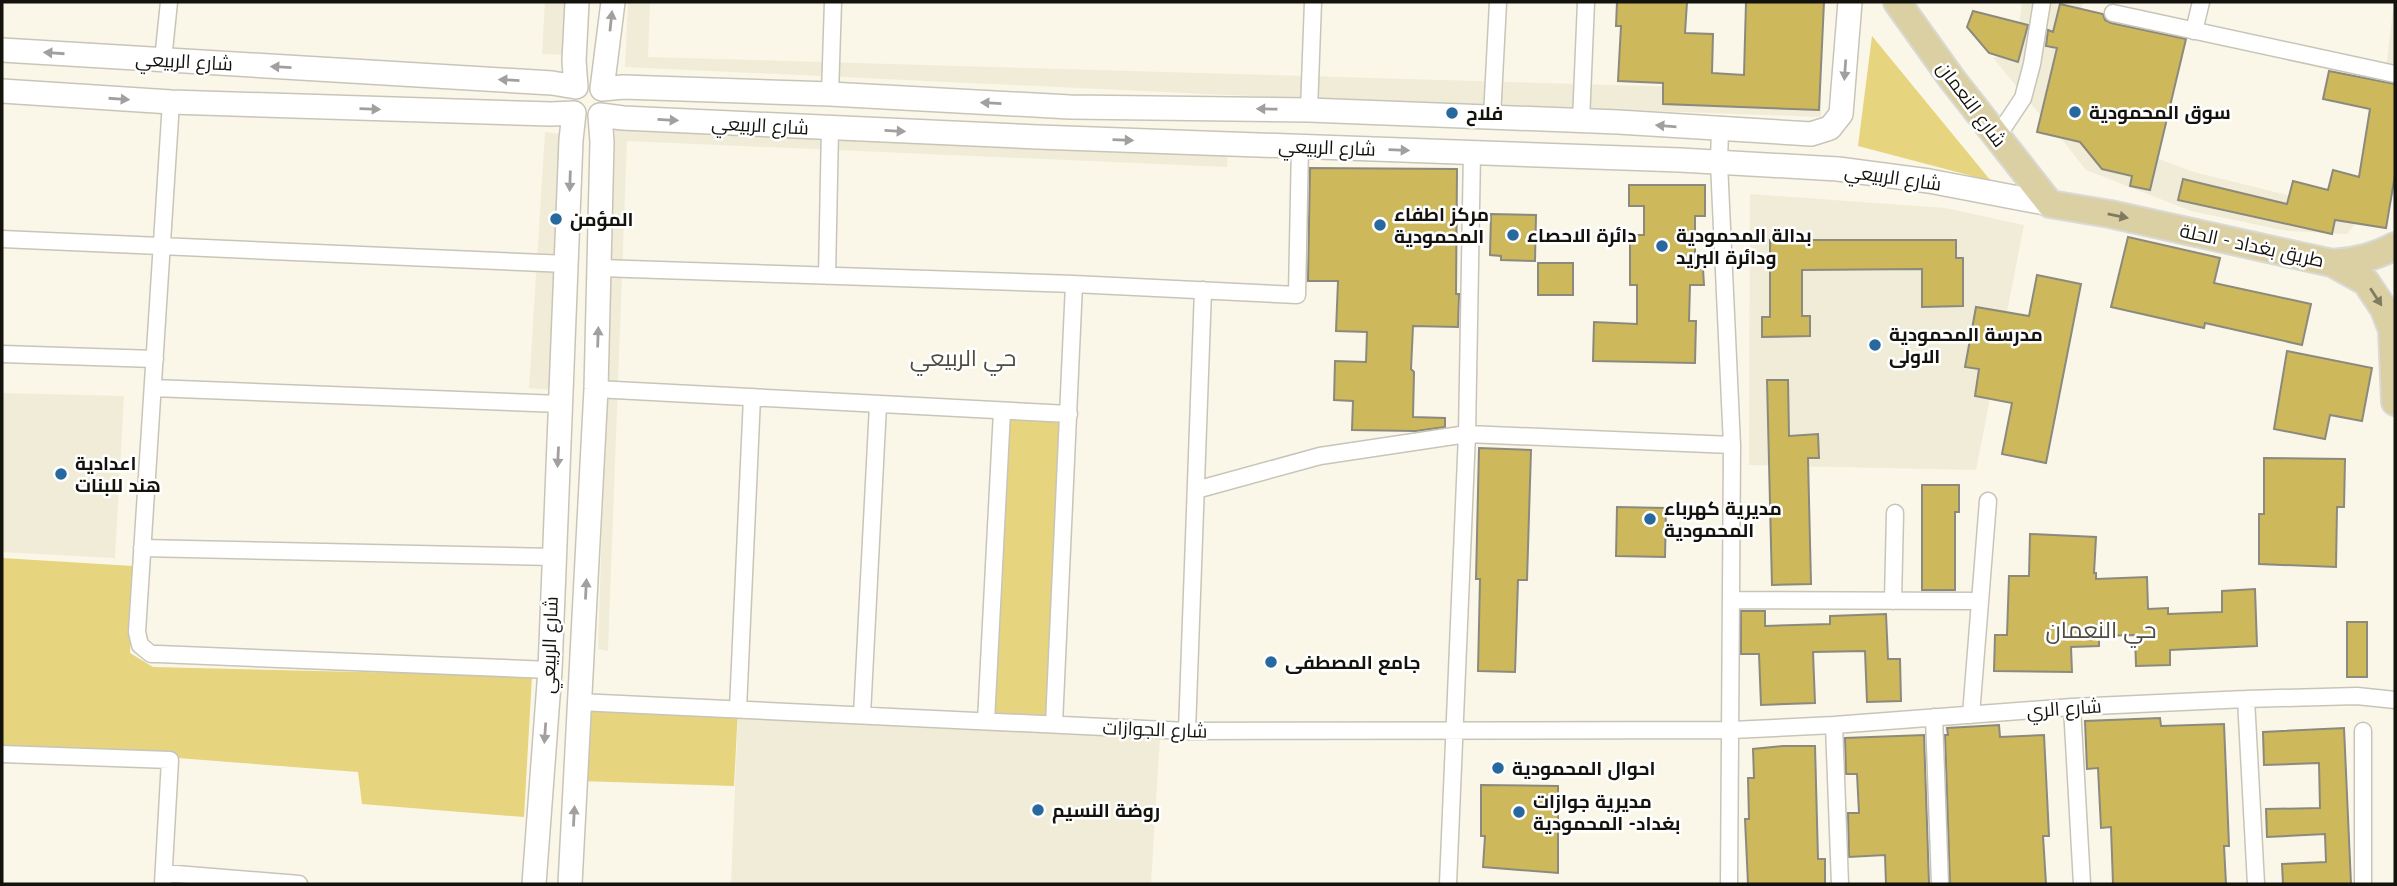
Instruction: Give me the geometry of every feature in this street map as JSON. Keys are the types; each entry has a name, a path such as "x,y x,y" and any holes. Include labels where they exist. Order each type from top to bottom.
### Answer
{"main road":[{"name":"شارع النعمان","path":"1898,2 2050,204"},
{"name":"طريق بغداد - الحلة","path":"2050,204 2159,224 2332,263 2367,282 2384,309 2392,330 2395,402"},
{"path":"2332,263 2354,262 2395,246"}],"street":[{"path":"163,60 169,2"},
{"name":"شارع الربيعي","path":"576,87 577,2"},
{"path":"602,142 609,127 623,118 613,112 610,103 614,78 607,62 613,2"},
{"path":"830,94 833,2"},
{"path":"1310,110 1313,2"},
{"path":"1492,117 1498,2"},
{"path":"1581,121 1586,2"},
{"name":"شارع الربيعي","path":"612,88 605,94 606,105 600,115 584,119 575,113 570,102 572,91 587,83 612,88 830,94 1089,107 1310,110 1811,134 1834,124 1842,108 1850,2"},
{"path":"1997,137 2023,98 2032,64 2042,2"},
{"path":"2194,31 2201,2"},
{"path":"2113,13 2395,74"},
{"name":"شارع الربيعي","path":"2,50 552,83 576,87"},
{"path":"571,140 565,124 551,114 564,108 567,99 564,90 552,83 565,74 575,61 580,72 589,76 598,74 607,62"},
{"name":"شارع الربيعي","path":"2,91 171,102 575,113"},
{"path":"171,102 142,548 137,639 140,645 151,654 549,670"},
{"path":"1038,137 1052,133 1057,125 1056,115 1044,105"},
{"path":"1087,139 1075,130 1073,121 1077,112 1089,107"},
{"name":"شارع الربيعي","path":"534,884 549,670 571,140 575,113"},
{"name":"شارع الربيعي","path":"600,115 1038,137 1719,163 1884,174 2050,204"},
{"name":"شارع الربيعي","path":"570,884 596,389 602,142 600,115"},
{"path":"571,140 579,128 589,126 598,130 602,142"},
{"path":"827,276 830,128"},
{"path":"1720,129 1719,163 1732,445 1729,884"},
{"path":"600,268 1074,284 1297,295 1300,146"},
{"path":"1448,884 1467,434 1472,152"},
{"path":"2,239 567,264"},
{"path":"1054,724 1074,284"},
{"path":"1187,731 1203,290"},
{"path":"2,354 155,359"},
{"path":"153,388 560,404"},
{"path":"596,389 1069,414"},
{"path":"738,709 752,397"},
{"path":"862,715 878,405"},
{"path":"986,721 1002,411"},
{"path":"1196,491 1320,456 1467,434 1732,445"},
{"path":"1970,715 1988,501"},
{"path":"1893,601 1895,513"},
{"path":"142,548 553,557"},
{"path":"1732,600 1980,601"},
{"path":"549,670 556,660 565,664 574,662 582,650"},
{"path":"549,670 555,680 565,677 574,681 579,697"},
{"name":"شارع الري","path":"1732,730 2072,707 2246,699 2357,696 2395,700"},
{"name":"شارع الجوازات","path":"579,697 738,709 1187,731 1732,730"},
{"path":"2246,699 2256,884"},
{"path":"2072,707 2082,884"},
{"path":"1934,717 1940,884"},
{"path":"1834,725 1840,884"},
{"path":"2362,731 2362,884"},
{"path":"2,754 170,760 163,878 299,884"}],"shaded area":[{"path":"545,2 569,2 566,55 542,54"},
{"path":"628,2 650,2 648,57 1821,91 1821,117 1317,99 625,67"},
{"name":"سوق المحمودية","path":"2022,2 2083,2 2056,134 1993,58 2016,52"},
{"name":"سوق المحمودية","path":"2394,2 2395,195 2380,193 2347,234 2287,231 2191,211 2086,170 2060,137 2103,138 2194,172 2307,200 2352,189 2376,153"},
{"path":"1872,36 1991,181 1858,146"},
{"path":"615,124 1228,149 1227,167 627,141 608,651 598,649"},
{"path":"545,132 563,134 552,390 529,388"},
{"name":"مدرسة المحمودية الاولى","path":"1750,194 1945,208 2024,225 1976,470 1749,465"},
{"name":"اعدادية هند للبنات","path":"2,393 124,396 115,558 2,552"},
{"path":"1002,411 1069,414 1054,724 987,721"},
{"path":"2,558 133,566 130,653 153,667 532,676 524,817 362,804 358,772 165,757 2,750"},
{"path":"579,702 738,709 734,786 581,781"},
{"path":"738,715 1160,737 1151,884 731,884"}],"building":[{"path":"1617,2 1687,2 1685,33 1713,34 1712,73 1744,75 1746,2 1824,2 1819,110 1663,104 1663,83 1618,81 1621,26 1616,26"},
{"path":"2060,4 2103,14 2105,20 2111,23 2186,39 2150,190 2130,186 2132,176 2102,169 2080,142 2037,132 2057,48 2046,46 2048,30 2053,32"},
{"path":"1973,11 2028,25 2018,62 1989,53 1967,27"},
{"path":"2329,71 2395,84 2395,175 2386,228 2335,220 2332,234 2178,200 2183,179 2287,204 2293,181 2328,190 2333,170 2359,177 2370,109 2323,99"},
{"path":"1310,168 1457,169 1458,327 1413,326 1411,369 1414,372 1413,417 1445,418 1445,427 1416,431 1352,430 1353,401 1334,400 1335,361 1366,362 1367,332 1336,331 1338,281 1308,281"},
{"path":"1629,185 1705,185 1705,216 1695,216 1695,269 1703,269 1704,285 1690,285 1689,321 1696,321 1695,363 1593,361 1594,322 1637,324 1637,285 1630,285 1630,235 1644,235 1644,206 1629,206"},
{"name":"دائرة الاحصاء","path":"1491,214 1536,215 1535,261 1501,260 1501,256 1490,255"},
{"path":"2128,237 2220,258 2214,283 2311,304 2302,345 2205,323 2204,328 2111,307"},
{"path":"1770,240 1956,240 1956,258 1963,258 1963,306 1922,307 1922,269 1802,270 1802,316 1810,316 1810,336 1762,337 1762,317 1770,317"},
{"path":"1538,263 1573,263 1573,295 1538,295"},
{"path":"2037,275 2081,284 2046,463 2002,454 2012,403 1975,396 1979,369 1965,367 1976,307 2029,316"},
{"path":"2287,351 2372,368 2362,421 2330,415 2325,439 2274,429"},
{"path":"1767,380 1788,380 1789,436 1818,434 1819,458 1808,458 1811,584 1772,585"},
{"path":"1479,448 1531,450 1527,580 1518,580 1515,672 1478,671 1480,579 1476,579"},
{"path":"2264,458 2345,459 2344,507 2337,507 2336,567 2259,564 2259,514 2264,514"},
{"path":"1922,485 1959,485 1959,512 1955,512 1955,590 1922,590"},
{"path":"1617,507 1666,508 1665,557 1616,556"},
{"path":"2030,534 2096,537 2096,579 2147,577 2148,609 2168,608 2168,614 2222,612 2222,591 2255,589 2257,646 2170,650 2170,665 2136,666 2135,635 2099,636 2099,646 2071,647 2072,672 1994,671 1995,635 2007,635 2009,576 2029,576"},
{"path":"1741,611 1765,611 1765,626 1830,624 1830,616 1886,614 1888,659 1900,659 1901,701 1867,702 1865,651 1813,652 1815,703 1761,705 1759,654 1741,654"},
{"path":"2347,622 2367,622 2367,677 2347,677"},
{"path":"2160,718 2161,726 2224,724 2229,846 2224,846 2226,884 2113,884 2111,827 2101,828 2098,768 2087,769 2085,721"},
{"path":"1999,725 2000,737 2044,735 2049,836 2043,836 2046,884 1950,884 1945,735 1948,735 1947,728"},
{"path":"2344,728 2351,884 2283,884 2282,864 2326,862 2325,834 2267,837 2266,809 2320,808 2319,763 2264,765 2263,732"},
{"path":"1924,735 1929,884 1886,884 1885,855 1849,857 1848,813 1859,813 1857,774 1846,774 1845,738"},
{"path":"1815,746 1818,859 1825,859 1825,884 1748,884 1745,819 1749,819 1748,778 1754,778 1753,749"},
{"path":"1481,785 1558,786 1558,873 1483,867 1485,836 1481,836"}],"place":[{"name":"سوق المحمودية","path":"2075,112"},
{"name":"فلاح","path":"1452,113"},
{"name":"المؤمن","path":"556,219"},
{"name":"مركز اطفاء المحمودية","path":"1380,225"},
{"name":"دائرة الاحصاء","path":"1513,235"},
{"name":"بدالة المحمودية ودائرة البريد","path":"1662,246"},
{"name":"مدرسة المحمودية الاولى","path":"1875,345"},
{"name":"اعدادية هند للبنات","path":"61,474"},
{"name":"مديرية كهرباء المحمودية","path":"1650,519"},
{"name":"جامع المصطفى","path":"1271,662"},
{"name":"احوال المحمودية","path":"1498,768"},
{"name":"روضة النسيم","path":"1038,810"},
{"name":"مديرية جوازات بغداد- المحمودية","path":"1519,812"}],"district":[{"name":"حي الربيعي","path":"963,358"},
{"name":"حي النعمان","path":"2101,630"}]}
